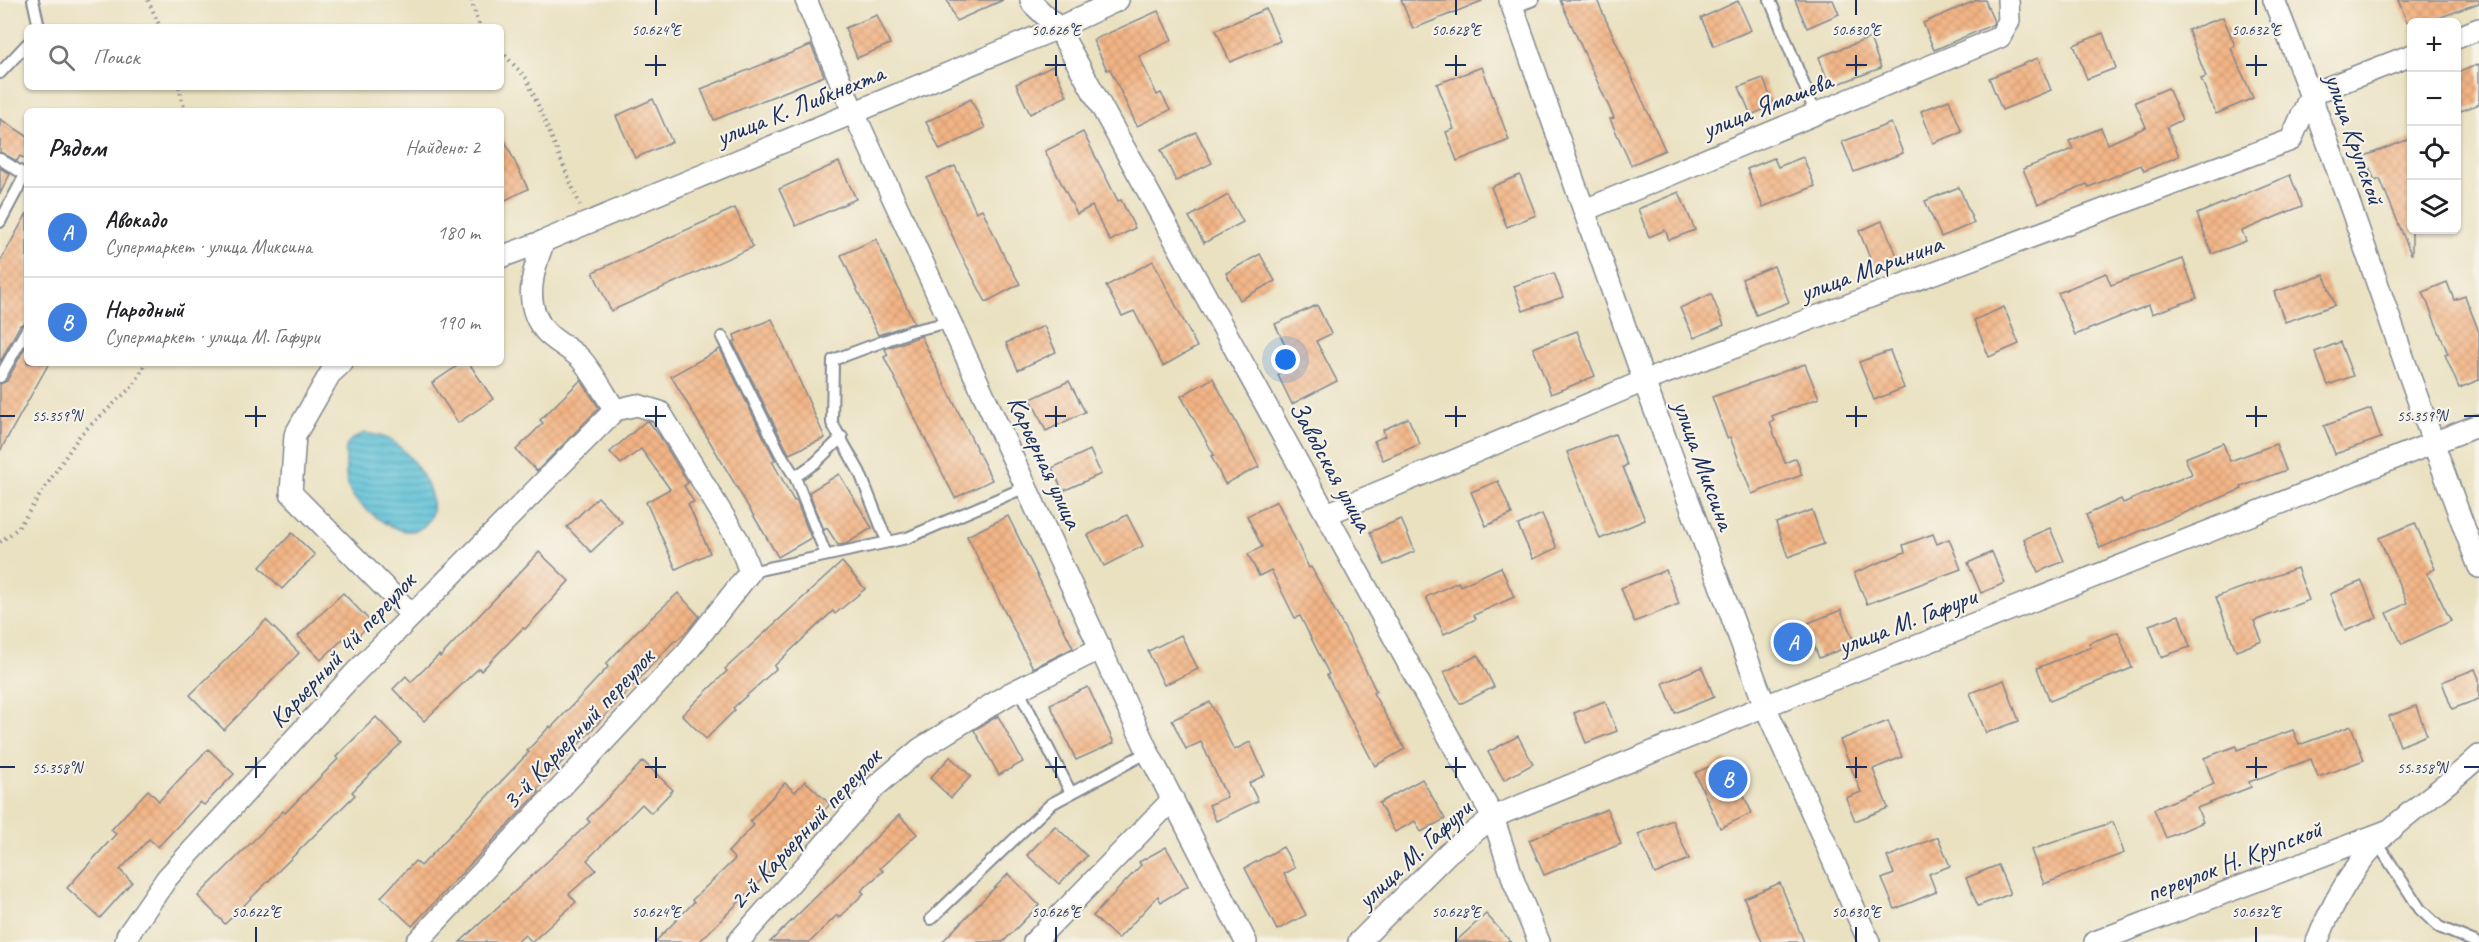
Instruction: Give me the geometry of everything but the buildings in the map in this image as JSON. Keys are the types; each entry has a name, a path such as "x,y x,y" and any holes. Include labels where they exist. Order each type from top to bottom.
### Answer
{"street":[{"name":"Карьерная улица","path":"806,0 853,111 1148,752 1246,942"},
{"name":"Заводская улица","path":"1031,0 1058,28 1493,817 1514,882 1539,942"},
{"name":"улица К. Либкнехта","path":"504,256 1058,28 1118,0"},
{"name":"улица Ямашева","path":"1585,210 2000,37 2009,21 2008,0"},
{"name":"улица Крупской","path":"2274,0 2311,94 2432,444 2479,567"},
{"name":"улица Миксина","path":"1511,4 1644,381 1765,706 1869,942"},
{"path":"2461,36 2479,29"},
{"path":"2311,94 2407,57"},
{"name":"улица Маринина","path":"1327,514 1644,381 2291,140 2311,94"},
{"path":"544,241 534,266 532,284 531,303 536,317 547,333 580,359 615,410 637,405 660,412 738,540 750,572"},
{"path":"339,366 330,374 295,435 291,494 412,615"},
{"name":"Карьерный 4й переулок","path":"126,942 127,936 167,878 352,676 615,410"},
{"name":"улица М. Гафури","path":"1359,942 1448,853 1493,817 1765,706 2479,425"},
{"name":"3-й Карьерный переулок","path":"417,942 687,652 750,572"},
{"name":"2-й Карьерный переулок","path":"738,942 876,786 920,749 1018,689 1101,648"},
{"path":"2317,942 2328,917 2359,864 2385,836 2479,756"},
{"path":"1035,942 1173,799"},
{"name":"переулок Н. Крупской","path":"2096,942 2385,836"}],"lane":[{"path":"33,0 38,24"},
{"path":"1511,4 1533,0"},
{"path":"1770,0 1816,115"},
{"path":"0,73 24,47"},
{"path":"0,159 24,175"},
{"path":"0,222 24,180"},
{"path":"890,542 884,534 860,473 842,437 832,423 833,360 911,331 950,322"},
{"path":"0,377 24,334"},
{"path":"722,337 780,453 795,477 826,555"},
{"path":"795,477 815,463 842,437"},
{"path":"750,572 907,538 1026,488"},
{"path":"1018,689 1071,793"},
{"path":"931,919 1052,804 1148,752"},
{"path":"2385,836 2420,909 2439,927 2475,942"}],"path":[{"path":"148,0 159,24"},
{"path":"471,0 479,24"},
{"path":"504,54 527,79 587,222"},
{"path":"180,90 184,108"},
{"path":"0,542 18,528 80,435 135,384 144,366"}],"water":[{"path":"365,433 384,437 395,443 419,469 430,492 432,504 431,515 425,525 417,530 407,531 386,524 375,517 352,495 346,477 345,452 351,441"}],"place":[{"name":"Авокадо","path":"1793,642"},
{"name":"Народный","path":"1728,779"}]}
